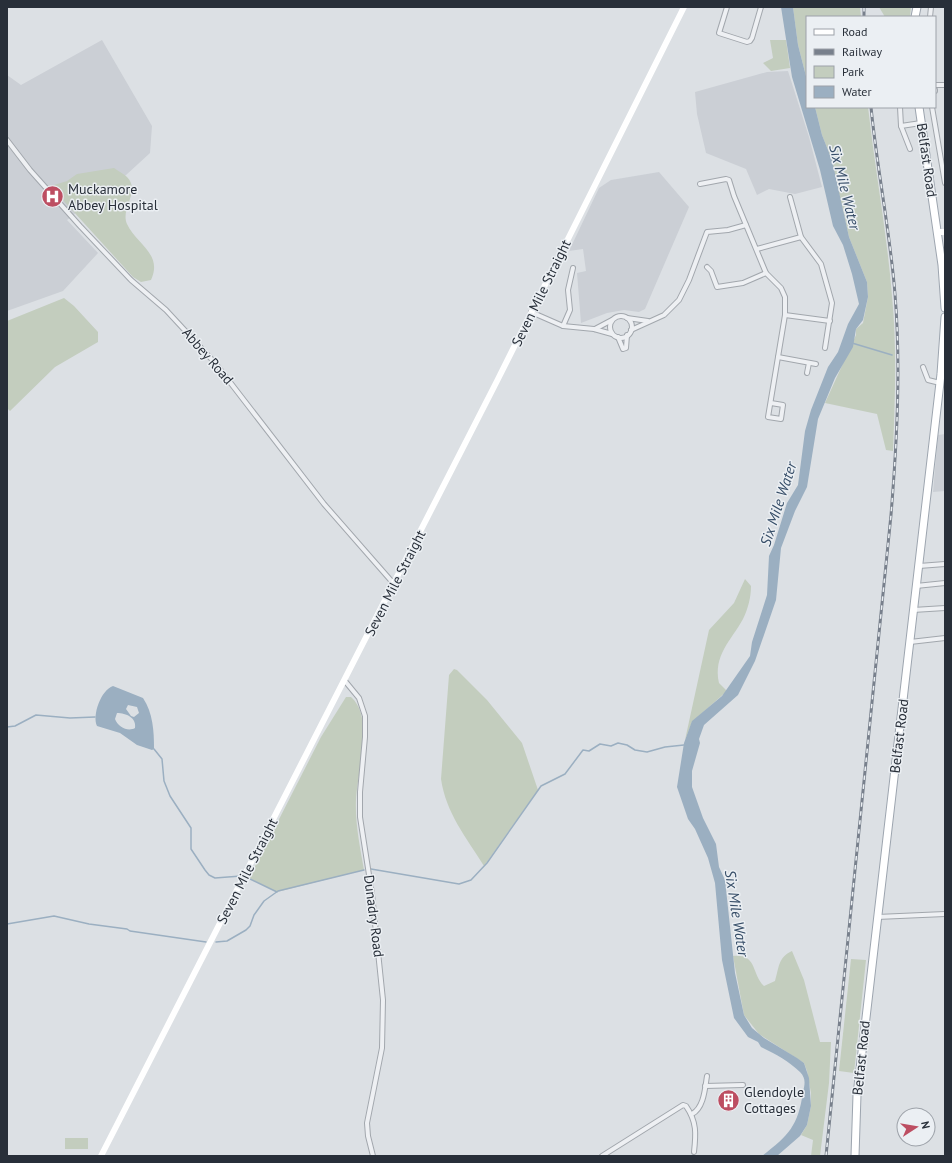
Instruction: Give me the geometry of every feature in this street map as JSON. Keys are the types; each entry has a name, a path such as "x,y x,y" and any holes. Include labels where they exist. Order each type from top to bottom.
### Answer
{"main road":[{"name":"Seven Mile Straight","path":"101,1156 345,681 684,7"},
{"name":"Belfast Road","path":"919,108 941,232 945,308"},
{"name":"Belfast Road","path":"853,1156 857,1095 940,383 945,317"}],"street":[{"path":"727,7 719,33 749,42 752,38 760,7"},
{"path":"900,108 904,136 910,141 910,149"},
{"path":"932,108 945,183"},
{"path":"902,126 921,123"},
{"name":"Abbey Road","path":"7,140 30,170 85,232 130,280 166,310 216,364 324,504 394,584"},
{"path":"700,184 727,179 729,180 766,273 783,292 786,302 785,315 768,417 781,419 783,405 771,403"},
{"path":"790,197 801,236 819,260 824,271 832,305 825,348"},
{"path":"531,312 563,326 612,334 618,338 623,349 626,348 627,336 631,330 667,312 682,296 701,250 706,233 709,231 732,229 746,224"},
{"path":"757,249 801,236"},
{"path":"707,267 711,271 717,287 743,283 766,273"},
{"path":"563,326 570,310 568,290 573,268"},
{"path":"785,315 830,321"},
{"path":"594,330 617,316 640,321 652,320"},
{"path":"627,318 631,323 631,330"},
{"path":"612,320 610,327 612,334"},
{"path":"618,338 627,336"},
{"path":"778,357 816,364"},
{"path":"807,373 809,363"},
{"path":"923,367 928,380 940,383"},
{"path":"919,566 945,564"},
{"path":"916,586 945,583"},
{"path":"913,610 945,608"},
{"path":"910,642 945,638"},
{"name":"Dunadry Road","path":"345,681 359,698 365,716 365,750 359,812 363,846 374,908 383,1000 382,1048 367,1123 368,1136 373,1156"},
{"path":"877,917 945,914"},
{"path":"692,1114 698,1110 707,1076"},
{"path":"705,1086 743,1085"},
{"path":"602,1156 681,1106 686,1106 692,1114 696,1129 694,1152"}],"shaded area":[{"name":"Muckamore Abbey Hospital","path":"102,40 152,126 150,153 126,175 67,220 98,253 63,291 7,311 7,75 21,85"},
{"path":"788,71 809,137 822,187 795,194 769,189 757,195 746,169 706,153 697,114 695,92 767,72"},
{"path":"659,172 689,207 645,309 639,312 624,310 607,313 581,323 577,273 586,271 583,249 569,251 599,188 611,180"},
{"path":"945,434 945,491 933,492 938,435"}],"green space":[{"path":"793,7 860,7 861,16 806,16 806,76 798,45"},
{"path":"879,7 911,7 910,16 884,16"},
{"path":"770,40 786,40 790,68 771,71 763,63 773,58"},
{"path":"815,108 868,108 890,272 894,315 895,374 893,451 886,450 877,414 825,403 856,335 856,329 863,323 868,297 867,282 849,237 831,158 822,135"},
{"path":"114,168 126,176 131,182 131,194 126,212 127,224 147,250 154,263 154,271 151,280 141,282 133,277 63,200 54,185 67,181 77,174"},
{"path":"64,298 74,306 98,332 98,342 55,367 10,411 7,408 7,321"},
{"path":"745,579 751,586 748,607 743,619 724,649 719,664 719,683 727,691 692,722 685,740 709,630 734,603"},
{"path":"454,669 457,670 487,700 522,743 538,790 484,866 452,814 447,803 441,779 449,675"},
{"path":"346,697 351,697 358,706 362,718 363,746 357,788 356,817 364,870 277,892 249,878 321,737"},
{"path":"792,951 804,980 820,1042 831,1042 829,1083 820,1156 811,1156 813,1140 801,1135 807,1125 811,1106 811,1093 804,1063 759,1034 744,1015 733,956 747,958 764,986 775,981 778,967 784,956"},
{"path":"851,959 866,960 854,1073 839,1071"},
{"path":"65,1138 88,1138 88,1149 65,1149"}],"water":[{"path":"781,7 793,7 798,45 806,76 806,108 815,108 822,135 832,160 849,237 867,282 868,297 863,320 856,329 853,347 835,378 818,419 807,487 795,511 781,548 776,600 755,661 738,695 704,725 699,739 700,743 692,771 692,787 703,818 716,844 719,867 725,880 735,973 744,1015 752,1028 764,1038 804,1063 809,1078 811,1106 807,1125 800,1136 777,1156 762,1156 786,1135 795,1122 801,1104 804,1079 802,1074 792,1065 761,1047 758,1042 748,1037 734,1018 722,960 715,883 708,858 695,829 688,819 677,787 684,743 692,721 722,696 750,656 752,642 767,595 769,556 787,503 798,485 805,431 811,410 828,367 838,352 848,324 859,304 843,245 833,226 820,170 792,77"},
{"path":"113,686 143,698 151,716 154,749 152,750 137,745 120,733 97,726 96,716 99,703 109,688","holes":["128,705 137,707 139,713 134,717 131,716 126,709","117,713 124,714 133,719 135,728 126,729 116,722 115,719"]}],"waterway":[{"path":"852,343 892,355"},
{"path":"7,727 15,726 36,715 70,718 95,717"},
{"path":"371,869 459,884 471,880 487,863 541,786 565,774 583,750 589,751 600,744 611,746 618,743 627,745 635,750 647,752 665,747 684,745"},
{"path":"154,749 162,759 164,781 170,796 191,828 191,849 205,870 209,875 215,878 241,876"},
{"path":"216,942 227,941 246,930 250,926 254,915 264,901 278,891 364,870"},
{"path":"248,878 277,892"},
{"path":"7,924 54,916 89,924 206,942"}],"railway":[{"path":"864,7 864,16"},
{"path":"826,1156 891,515 895,460 898,376 897,321 890,247 871,108"}],"place":[{"name":"Muckamore Abbey Hospital","path":"52,197"},
{"name":"Glendoyle Cottages","path":"728,1100"}],"water label":[{"name":"Six Mile Water","path":"845,187"},
{"name":"Six Mile Water","path":"778,504"},
{"name":"Six Mile Water","path":"737,913"}]}
